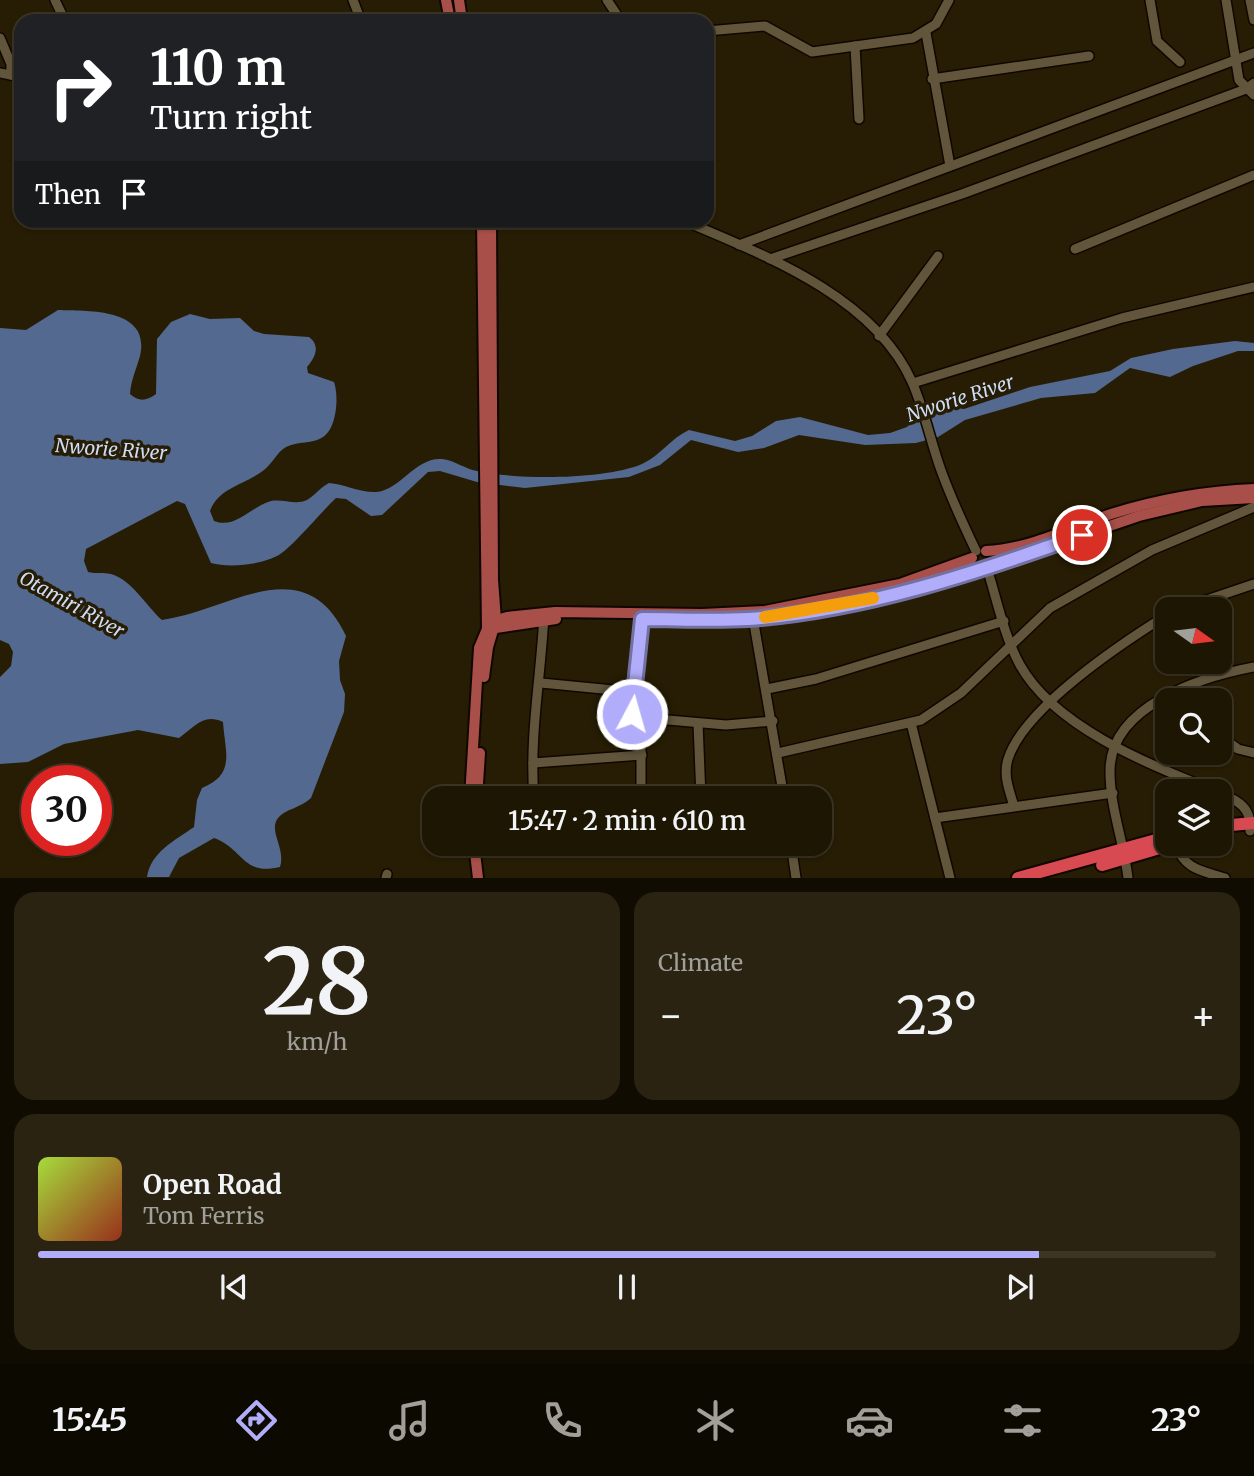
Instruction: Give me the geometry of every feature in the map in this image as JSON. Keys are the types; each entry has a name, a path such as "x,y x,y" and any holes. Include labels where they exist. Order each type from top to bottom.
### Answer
{"highway":[{"path":"1232,826 1252,827"},
{"path":"1232,831 1252,827"},
{"path":"1051,877 1125,855 1155,842"},
{"path":"1018,877 1155,848"}],"main road":[{"path":"482,228 489,456"},
{"path":"478,786 485,666 493,626 488,503 491,228"},
{"path":"752,615 900,584 978,553 1029,544 1108,515 1167,498 1203,491 1254,489"},
{"path":"471,786 479,648 493,626 544,616 752,615 879,597 985,568 1150,513 1202,501 1254,498"},
{"path":"978,553 985,568"},
{"path":"978,553 992,559 985,568"},
{"path":"468,856 470,877"},
{"path":"475,856 478,877"}],"street":[{"path":"714,30 765,26 812,52 913,38 926,33 942,17 949,0"},
{"path":"1150,0 1157,41 1180,62"},
{"path":"1226,0 1239,80 1251,89"},
{"path":"1250,0 1254,20"},
{"path":"926,33 932,79 950,166"},
{"path":"0,38 11,64 11,75"},
{"path":"855,46 859,119"},
{"path":"739,245 1254,53"},
{"path":"932,79 1088,56"},
{"path":"0,73 14,76"},
{"path":"770,259 984,186 1251,89"},
{"path":"1075,249 1254,176"},
{"path":"700,228 770,259 824,289 879,336 913,383 932,442 978,553"},
{"path":"879,336 938,256"},
{"path":"913,383 1122,318 1254,287"},
{"path":"778,753 911,723 955,698 1045,612 1100,577 1152,550 1254,507"},
{"path":"985,568 1010,643 1029,679 1050,701 1114,746 1188,779"},
{"path":"1209,597 1254,584"},
{"path":"752,615 783,786"},
{"path":"534,786 533,730 541,682 544,616"},
{"path":"642,616 632,714 635,719 737,725 773,721"},
{"path":"767,689 816,679 1003,621"},
{"path":"1014,806 1005,774 1013,746 1050,701 1117,647 1155,623"},
{"path":"1196,688 1223,674 1254,667"},
{"path":"541,682 634,692"},
{"path":"1128,877 1110,772 1114,746 1135,717 1155,708"},
{"path":"641,720 641,786"},
{"path":"698,723 701,786"},
{"path":"911,723 950,877"},
{"path":"1232,745 1254,753"},
{"path":"533,763 642,755"},
{"path":"935,818 1113,793"},
{"path":"1232,800 1244,806 1252,827"},
{"path":"793,856 796,877"},
{"path":"1180,856 1182,861 1195,869 1225,877"}],"water":[{"path":"58,310 115,315 136,329 141,340 140,356 130,394 140,399 156,394 157,339 171,322 190,314 210,319 240,318 254,331 309,337 313,341 316,348 307,367 308,373 334,382 336,388 336,411 328,433 310,442 286,447 264,470 226,491 210,511 214,521 222,523 235,520 273,501 302,502 329,483 370,492 385,490 432,460 442,459 494,474 584,476 642,464 689,430 735,441 752,436 776,421 800,417 868,435 890,433 907,427 917,416 943,406 964,409 1030,387 1110,371 1131,358 1173,349 1235,341 1254,343 1254,351 1238,351 1170,377 1130,368 1095,393 1041,398 965,420 938,437 916,443 865,445 799,435 764,448 738,452 691,440 660,465 629,477 525,488 477,482 440,471 428,472 382,515 371,516 346,499 336,498 283,552 262,562 244,565 211,563 185,504 177,501 86,549 84,561 88,572 108,573 125,581 162,620 263,591 287,589 309,595 329,609 346,636 339,661 340,680 345,694 344,712 311,798 281,815 275,823 281,853 280,867 267,869 250,865 232,848 214,838 179,858 169,877 147,877 158,854 194,827 197,800 202,788 220,776 224,769 226,753 223,722 205,720 179,738 138,730 64,744 28,762 0,764 0,677 11,666 13,652 9,644 0,640 0,328 26,330"}],"slow traffic":[{"path":"765,617 873,598"}],"route":[{"path":"632,714 642,619 747,619 879,597 977,569 984,570 1082,535"}],"water label":[{"name":"Nworie River","path":"960,398"},
{"name":"Nworie River","path":"111,449"},
{"name":"Otamiri River","path":"72,604"}]}
